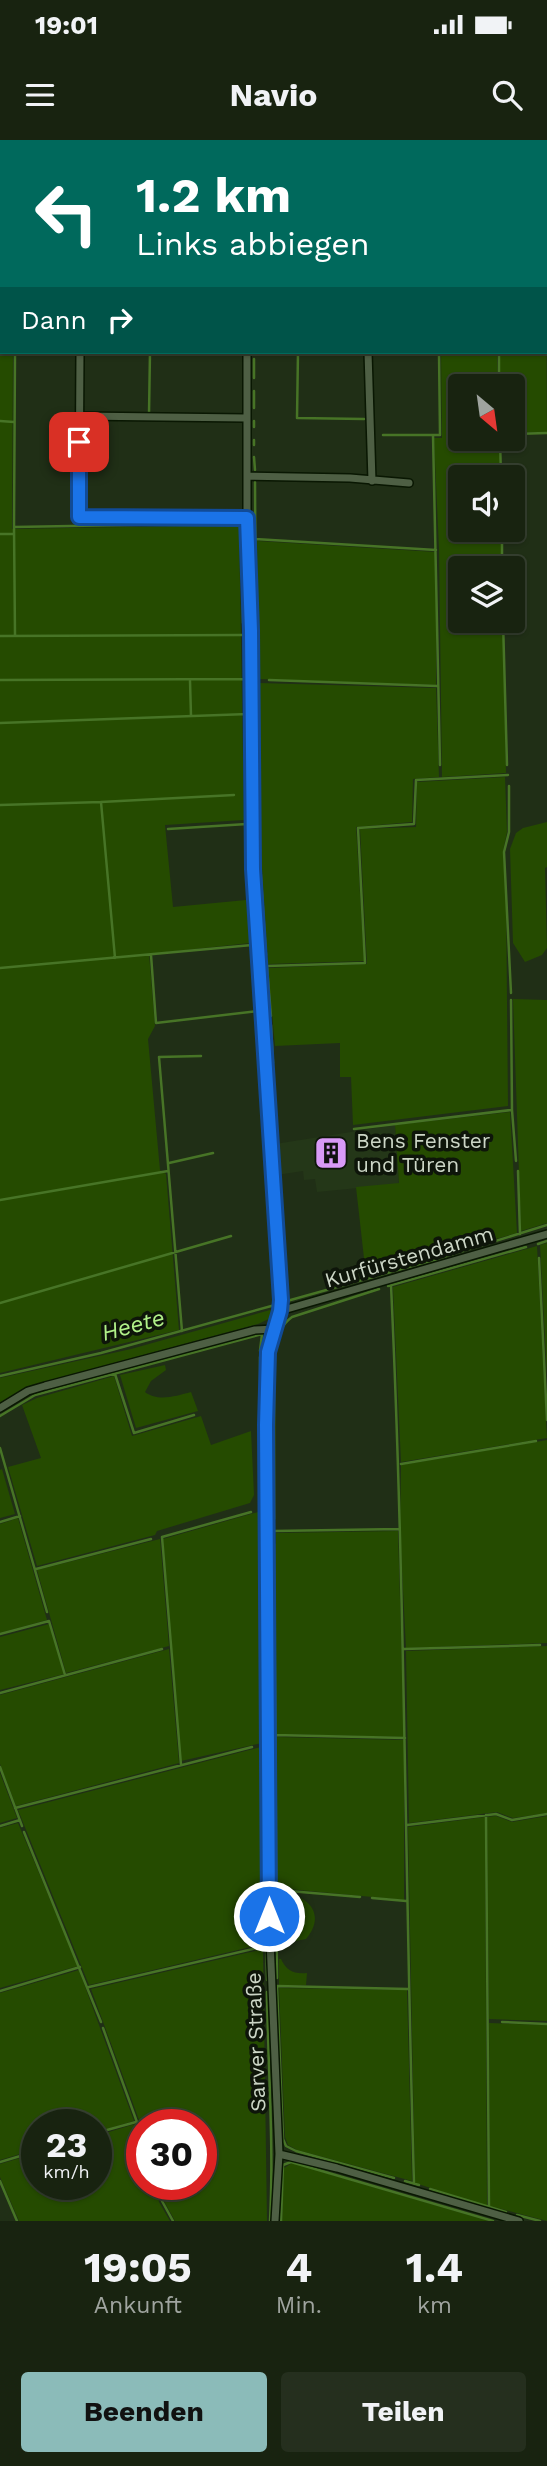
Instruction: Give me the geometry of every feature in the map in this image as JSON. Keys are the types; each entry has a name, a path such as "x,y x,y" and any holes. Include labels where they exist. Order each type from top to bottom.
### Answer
{"street":[{"path":"80,354 79,517 247,518"},
{"name":"Sarver Straße","path":"247,354 253,869 280,1311 268,1352 266,1425 271,1984 279,2154 275,2221"},
{"path":"368,354 372,481"},
{"path":"79,416 246,418"},
{"path":"247,476 350,478 410,483"},
{"name":"Kurfürstendamm","path":"280,1311 547,1234"},
{"path":"0,1408 29,1391 45,1386 255,1330 274,1329"},
{"path":"279,2154 374,2178 519,2221"}],"shaded area":[{"path":"395,1125 399,1184 317,1192 315,1179 304,1180 303,1171 277,1175 275,1144"}],"green space":[{"path":"0,354 13,354 12,529 239,525 244,820 165,825 173,907 246,900 250,943 149,954 155,1026 148,1039 160,1170 166,1174 179,1330 0,1373"},
{"path":"441,354 497,354 498,374 448,374 448,452 499,452 500,465 448,465 448,542 501,542 502,556 448,556 448,633 503,633 506,773 442,777 439,549 434,438 442,438"},
{"path":"500,354 547,354 547,432 525,432 525,374 500,374"},
{"path":"257,541 436,552 436,685 258,679"},
{"path":"259,683 436,688 439,777 413,779 412,822 356,827 364,961 268,964 260,838"},
{"path":"505,777 507,832 503,851 506,894 508,1106 353,1125 351,1077 340,1077 340,1043 275,1046 268,968 367,964 360,829 416,827 417,782"},
{"path":"547,822 547,948 542,955 525,962 513,943 510,849 516,833 523,828"},
{"path":"513,999 547,1000 547,1223 521,1231"},
{"path":"510,1112 517,1233 366,1276 356,1187 399,1183 395,1125"},
{"path":"547,1243 547,1377 540,1245"},
{"path":"537,1246 547,1438 401,1462 393,1287"},
{"path":"277,1308 271,1318 258,1324 32,1385 0,1403 0,1378 131,1349"},
{"path":"165,1365 166,1370 151,1381 145,1392 161,1397 191,1392 198,1411 136,1428 120,1375"},
{"path":"114,1376 132,1436 201,1416 211,1445 251,1431 254,1495 250,1503 157,1531 155,1535 37,1566 8,1467 41,1458 22,1405 37,1398"},
{"path":"547,1440 547,1643 406,1648 400,1530 401,1465"},
{"path":"2,1469 15,1514 0,1518 0,1470"},
{"path":"258,1512 262,1743 181,1761 163,1539"},
{"path":"18,1518 47,1620 0,1633 0,1524"},
{"path":"398,1531 404,1737 276,1734 276,1533"},
{"path":"160,1539 169,1646 66,1673 37,1570"},
{"path":"49,1624 64,1674 0,1690 0,1637"},
{"path":"547,1646 547,1813 513,1818 497,1812 409,1823 406,1651"},
{"path":"169,1649 179,1763 16,1806 0,1764 0,1695"},
{"path":"276,1737 404,1740 404,1900 278,1888"},
{"path":"261,1747 263,1944 89,1985 18,1810"},
{"path":"0,1773 17,1818 0,1823"},
{"path":"496,1816 512,1822 547,1816 547,2021 489,2019 487,1817"},
{"path":"485,1817 487,2206 415,2183 408,1827"},
{"path":"18,1823 78,1966 0,1988 0,1828"},
{"path":"280,1893 299,1897 311,1907 315,1921 306,1939 280,1944"},
{"path":"263,1949 267,2221 175,2221 164,2200 217,2200 217,2109 135,2109 91,1989"},
{"path":"279,1959 291,1971 307,1973 306,1985 279,1985"},
{"path":"79,1970 130,2109 126,2109 126,2123 112,2127 112,2109 21,2109 21,2154 0,2160 0,1993"},
{"path":"279,1988 407,1990 412,2181 297,2150 288,2145 285,2137"},
{"path":"489,2023 547,2025 547,2221 490,2206"},
{"path":"126,2127 126,2200 159,2200 170,2221 19,2221 0,2177 0,2164 21,2158 21,2200 112,2200 112,2131"},
{"path":"292,2163 489,2221 282,2221 284,2168"}],"waterway":[{"path":"14,527 15,354"},
{"path":"149,414 150,354"},
{"path":"298,354 297,418 364,419"},
{"path":"439,354 440,435 433,435 440,765"},
{"path":"499,354 499,374"},
{"path":"254,359 254,378"},
{"path":"254,391 254,408"},
{"path":"0,421 14,422"},
{"path":"254,421 254,427"},
{"path":"525,434 547,433"},
{"path":"383,435 433,435"},
{"path":"254,440 254,445"},
{"path":"500,452 501,465"},
{"path":"254,457 255,470"},
{"path":"255,482 256,668"},
{"path":"15,635 14,527 242,523 243,623"},
{"path":"0,534 13,534"},
{"path":"255,539 436,550"},
{"path":"502,542 502,556"},
{"path":"503,633 507,765"},
{"path":"0,636 243,635"},
{"path":"244,646 248,714 247,780"},
{"path":"0,680 246,679"},
{"path":"256,680 258,830 266,955"},
{"path":"269,680 437,686"},
{"path":"190,681 191,716"},
{"path":"0,723 248,714"},
{"path":"271,1016 267,966 365,963 358,828 414,824 416,780 508,775"},
{"path":"509,786 509,832 504,852 511,993"},
{"path":"247,791 249,858"},
{"path":"0,805 234,795"},
{"path":"101,802 115,958"},
{"path":"168,829 247,824"},
{"path":"151,955 156,1023 258,1011 248,883"},
{"path":"0,968 252,945"},
{"path":"511,1000 512,1110 516,1161"},
{"path":"271,1025 273,1063"},
{"path":"182,1331 159,1057 201,1056"},
{"path":"354,1129 511,1110"},
{"path":"169,1163 213,1153"},
{"path":"0,1200 168,1171"},
{"path":"518,1171 520,1234"},
{"name":"Heete","path":"287,1301 547,1225"},
{"path":"0,1303 231,1236"},
{"path":"538,1244 547,1241"},
{"path":"388,1286 526,1247"},
{"path":"539,1258 547,1420"},
{"path":"391,1285 399,1509 414,2183"},
{"path":"275,1350 280,1331 292,1317 379,1289"},
{"name":"Heete","path":"0,1376 101,1353 275,1305"},
{"path":"0,1416 35,1395 262,1334 260,1351"},
{"path":"260,1357 264,1802"},
{"path":"274,1363 274,1519"},
{"path":"115,1374 134,1433 194,1415"},
{"path":"401,1464 536,1441"},
{"path":"0,1448 47,1612"},
{"path":"181,1765 162,1537 251,1512"},
{"path":"0,1522 20,1516"},
{"path":"274,1531 399,1529"},
{"path":"36,1569 151,1539"},
{"path":"274,1544 277,1978"},
{"path":"0,1634 49,1621 65,1675"},
{"path":"404,1649 540,1645"},
{"path":"0,1693 162,1649"},
{"path":"275,1735 405,1738"},
{"path":"15,1808 252,1747"},
{"path":"0,1767 22,1826"},
{"path":"264,1814 265,1894"},
{"path":"407,1825 496,1814 512,1820 547,1814"},
{"path":"486,1815 489,2207"},
{"path":"0,1826 20,1820"},
{"path":"24,1832 101,2022"},
{"path":"277,1890 360,1897"},
{"path":"372,1898 406,1901"},
{"path":"266,1922 267,1980"},
{"path":"89,1987 266,1946"},
{"path":"0,1991 80,1967"},
{"path":"394,2178 286,2146 283,2139 277,1986 408,1989"},
{"path":"267,1992 271,2135 270,2221"},
{"path":"502,2022 547,2024"},
{"path":"103,2028 132,2109"},
{"path":"112,2129 126,2125"},
{"path":"0,2162 21,2156"},
{"path":"281,2221 283,2165 291,2162 493,2221"},
{"path":"0,2181 17,2221"},
{"path":"405,2181 419,2185"},
{"path":"430,2189 506,2212"},
{"path":"162,2200 173,2221"},
{"path":"517,2215 540,2221"}],"place":[{"name":"Bens Fenster und Türen","path":"331,1153"}],"route":[{"path":"79,442 79,517 247,518 254,786 253,869 281,1300 268,1352 266,1425 269,1916"}]}
